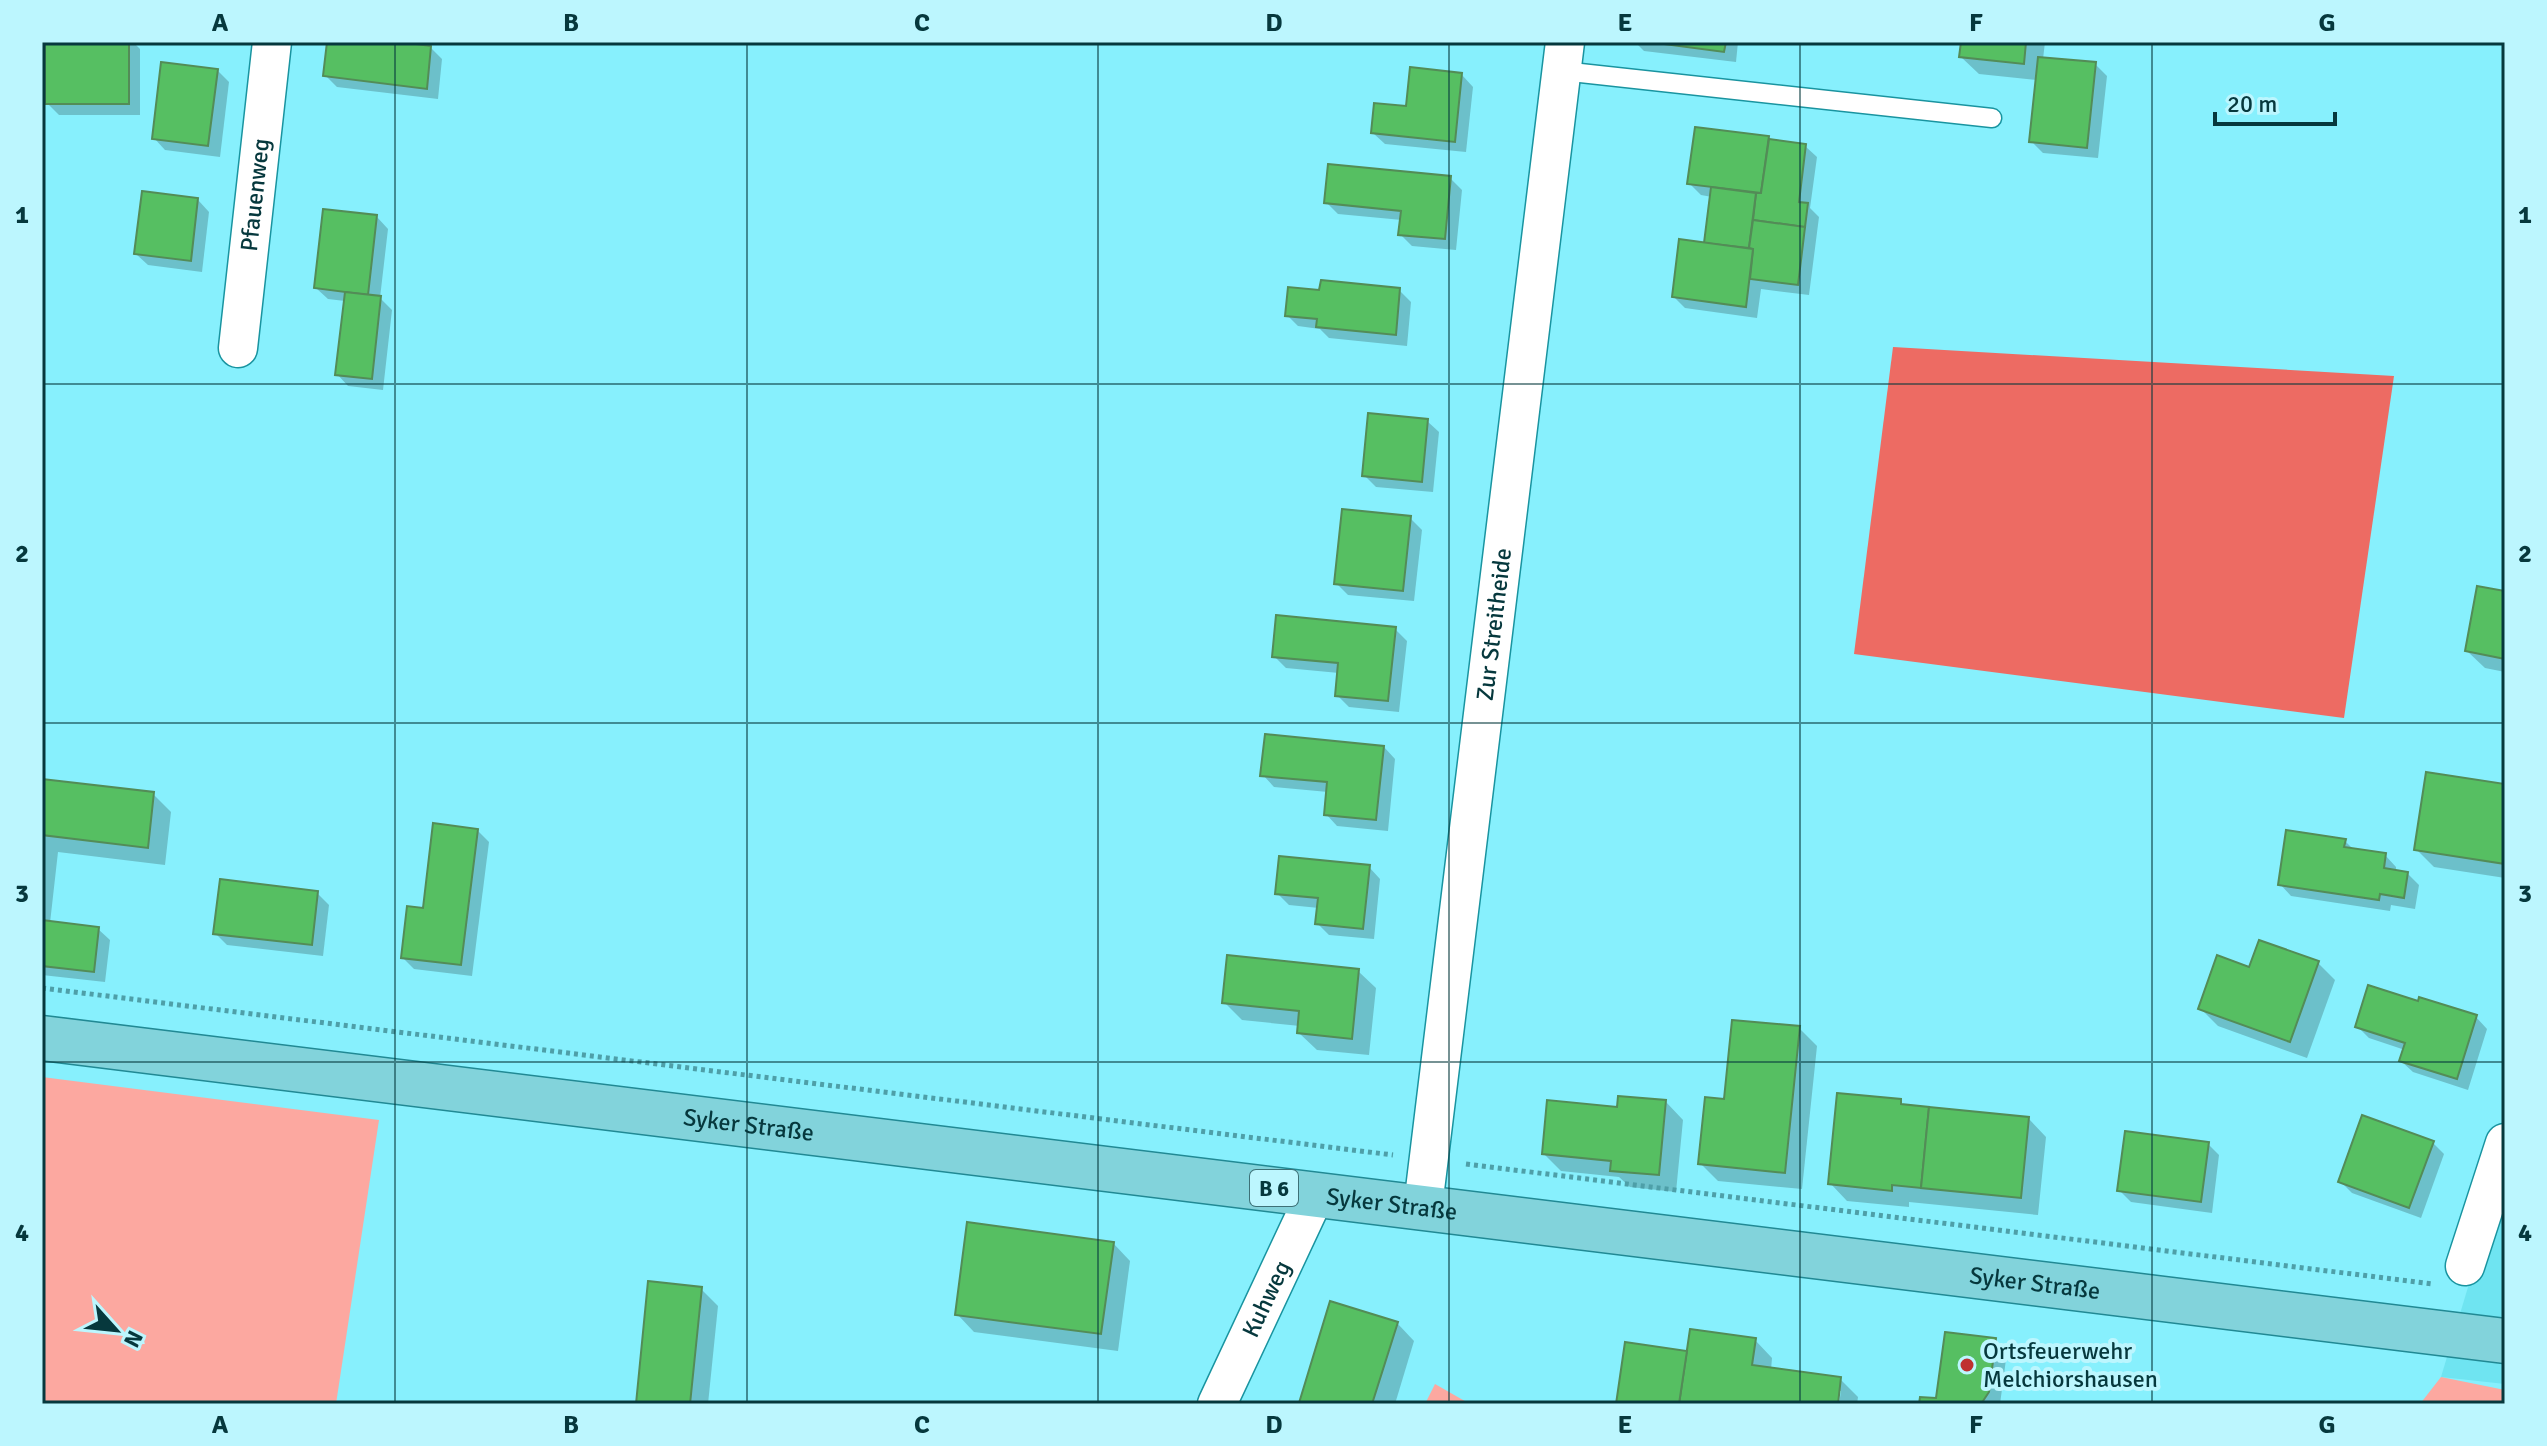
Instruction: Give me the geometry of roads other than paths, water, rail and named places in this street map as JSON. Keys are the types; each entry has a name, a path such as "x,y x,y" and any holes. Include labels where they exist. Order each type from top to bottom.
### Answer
{"main road":[{"name":"Syker Straße","path":"42,1038 2505,1341"}],"street":[{"name":"Pfauenweg","path":"238,348 272,42"},
{"name":"Zur Streitheide","path":"1423,1206 1563,56"},
{"path":"2453,1276 2505,1143"},
{"name":"Kuhweg","path":"1217,1404 1316,1193"}],"lane":[{"path":"1563,56 1992,118"}],"place":[{"name":"Ortsfeuerwehr Melchiorshausen","path":"1967,1365"}]}
